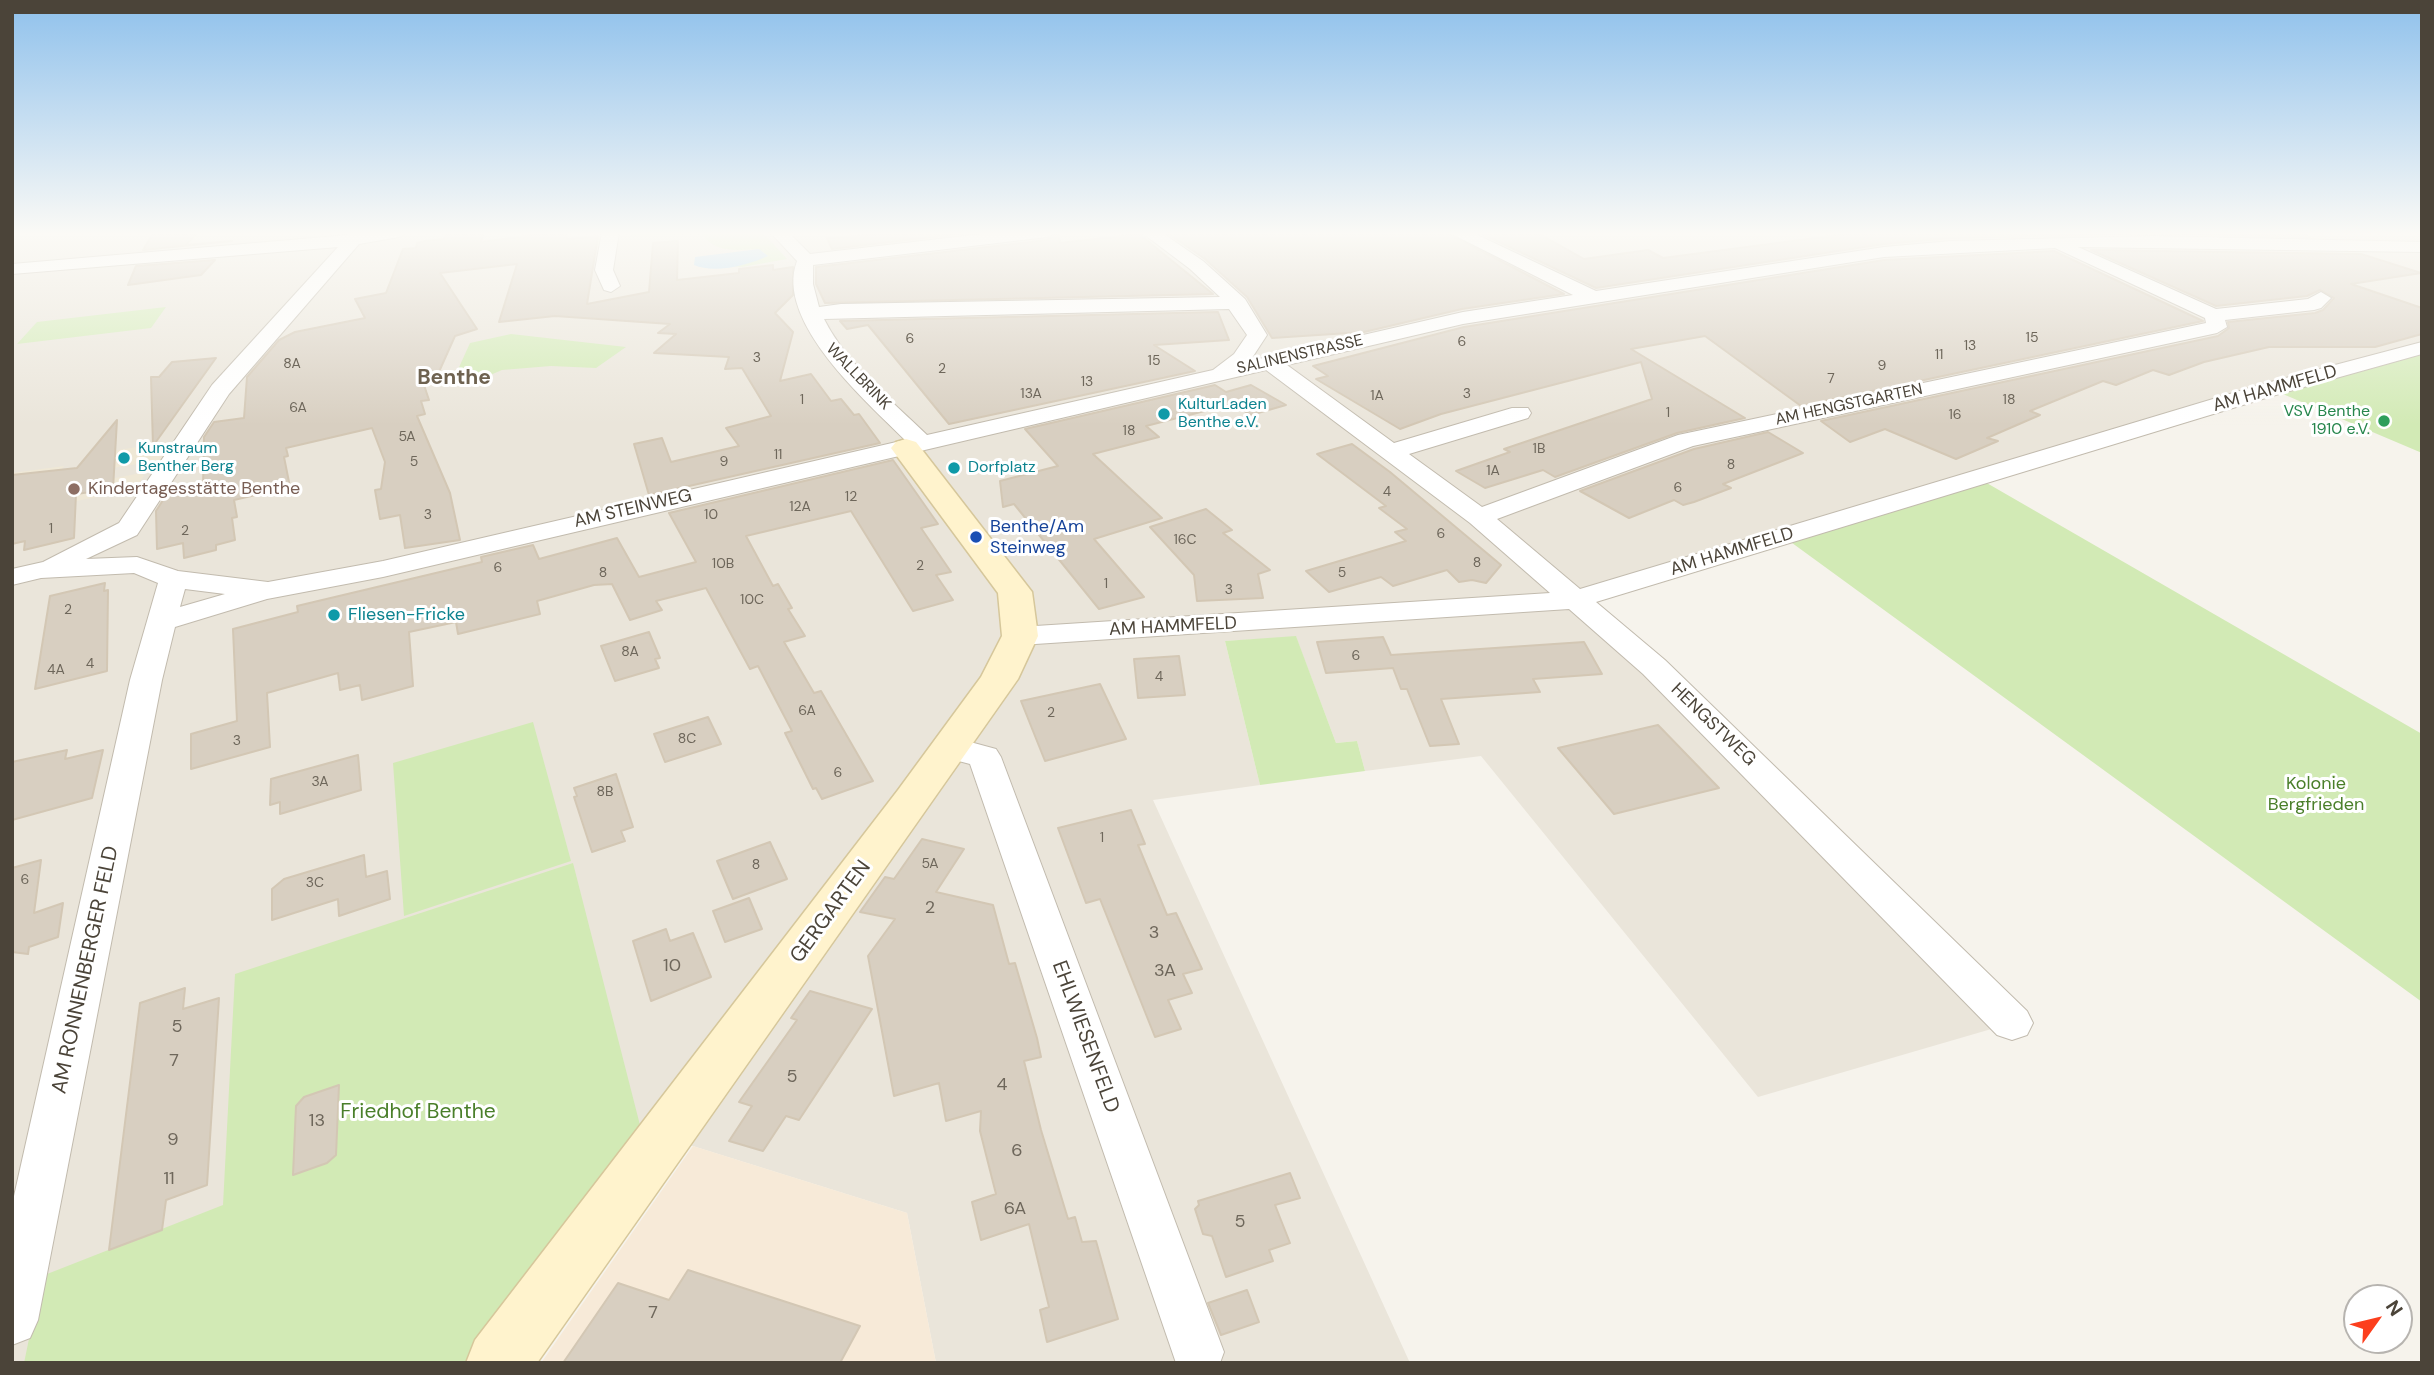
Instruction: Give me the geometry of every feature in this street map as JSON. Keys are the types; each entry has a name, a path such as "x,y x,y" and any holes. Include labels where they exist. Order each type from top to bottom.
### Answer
{"street":[{"path":"12,577 41,570 128,529 219,390 302,296"},
{"name":"WALLBRINK","path":"806,296 809,315 824,343 915,447"},
{"name":"HENGSTWEG","path":"1232,296 1273,361 1479,517 1654,667 2012,1023"},
{"path":"1590,296 1594,298"},
{"name":"SALINENSTRASSE","path":"1221,373 1463,318 1606,296"},
{"path":"2172,296 2214,315 2315,304 2321,298"},
{"path":"809,315 841,310 1238,303"},
{"name":"AM HENGSTGARTEN","path":"1479,517 1686,440 2217,327 2214,315"},
{"path":"1221,373 1242,358 1257,335"},
{"name":"AM HAMMFELD","path":"1020,636 1573,600 2271,389 2422,348"},
{"name":"AM STEINWEG","path":"41,570 137,565 173,579 268,591 383,569 735,485 915,447 1221,373"},
{"path":"1391,452 1520,414"},
{"path":"915,447 1015,592 1020,636"},
{"path":"128,529 137,565"},
{"name":"AM RONNENBERGER FELD","path":"12,1320 146,680 173,579"},
{"path":"163,621 268,591"},
{"name":"GERGARTEN","path":"498,1363 673,1130 913,800 948,747 999,679 1020,636"},
{"name":"EHLWIESENFELD","path":"948,747 984,757 1198,1352"}],"shaded area":[{"path":"12,296 2422,296 2422,348 1574,600 2012,1023 1758,1097 1481,756 1365,771 1357,741 1336,743 1296,637 1225,641 1260,785 1153,800 1410,1363 936,1363 907,1213 667,1138 498,1363 12,1363"},
{"name":"Kunstraum Benther Berg","path":"168,442 162,460 87,472 94,454"},
{"name":"Kindertagesstätte Benthe","path":"64,466 53,483 58,489 141,473 144,476 135,490 12,513 12,473"},
{"path":"693,1146 907,1213 936,1363 541,1363"}],"green space":[{"path":"166,307 151,328 17,344 37,322"},
{"path":"511,334 626,347 596,368 551,366 502,370 467,385 451,385 470,343"},
{"name":"VSV Benthe 1910 e.V.","path":"2422,348 2422,453 2271,389"},
{"name":"Kolonie Bergfrieden","path":"1985,482 2422,734 2422,1002 1788,540"},
{"path":"1296,636 1336,743 1357,741 1365,771 1260,785 1225,641"},
{"path":"533,722 571,861 404,916 393,763"},
{"name":"Friedhof Benthe","path":"573,863 641,1129 464,1363 24,1363 42,1276 223,1205 235,974"}],"building":[{"path":"370,296 455,296 477,329 455,336 438,374 421,376 429,400 421,401 425,414 417,416 450,493 460,540 405,548 400,515 380,519 375,490 381,489 385,462 372,428 286,448 288,456 284,457 290,487 234,500 237,517 232,518 235,540 216,545 216,550 184,558 183,543 157,549 156,511 165,497 203,488 204,437 214,422 244,418 247,377 279,340 295,332 365,318 355,299"},
{"path":"507,296 588,296 587,304 627,296 792,296 775,313 793,332 780,381 811,374 831,401 841,399 854,415 859,414 880,443 649,495 634,444 662,438 671,462 739,446 726,428 771,416 742,368 725,369 729,357 654,353 676,334 658,333 670,324 555,316 499,322"},
{"path":"822,296 1120,296 825,303"},
{"path":"1549,296 1462,309 1364,332 1272,338 1247,297"},
{"path":"1657,296 2150,296 2203,321 1801,406 1705,336 1631,349 1745,418 1677,433 1555,477 1543,470 1485,488 1456,471 1510,452 1504,449 1652,399 1641,362 1441,414 1400,429 1316,379 1328,376 1313,366 1464,327"},
{"path":"2194,296 2305,296 2216,306"},
{"path":"2331,296 2387,296 2422,308 2422,334 2375,347 2269,347 2204,362 2169,375 2153,370 2116,385 2103,381 2030,411 2040,415 1987,438 1998,441 1956,459 1885,429 1850,442 1821,421 2218,336 2229,328 2228,322 2315,313 2323,310 2334,298"},
{"path":"1218,312 1229,340 1154,345 1195,371 949,424 868,325 847,329 840,321"},
{"path":"216,358 153,446 151,377 159,377 172,362"},
{"path":"1215,385 1226,392 1251,385 1286,405 1251,415 1232,404 1146,426 1159,437 1093,454 1162,518 1094,539 1144,597 1099,609 1014,504 1003,507 1000,481 1058,466 1025,429"},
{"path":"117,420 113,489 76,494 74,538 24,550 25,541 12,544 12,475 77,468"},
{"path":"1768,432 1803,453 1723,484 1731,488 1694,502 1683,505 1674,500 1629,518 1580,491 1694,449"},
{"path":"1352,444 1390,472 1501,565 1486,583 1472,580 1459,582 1447,570 1393,586 1381,577 1329,592 1306,571 1406,541 1395,532 1407,529 1379,508 1386,506 1317,454"},
{"path":"893,460 938,524 921,528 951,572 936,575 953,600 913,611 851,511 746,536 773,586 778,584 792,608 788,609 805,636 784,642 814,693 821,691 873,781 822,799 816,788 813,789 785,733 792,731 758,666 750,669 706,588 656,601 662,610 630,620 612,584 594,585 537,601 540,614 458,634 456,622 409,632 413,686 362,700 360,685 340,690 338,673 267,693 270,747 191,769 191,734 237,721 233,629 298,612 297,606 482,562 481,557 533,545 539,559 617,538 639,577 696,562 669,513"},
{"path":"1206,509 1232,530 1223,533 1270,570 1258,574 1263,598 1197,601 1194,575 1150,527"},
{"path":"105,583 104,591 108,590 107,671 35,689 50,596"},
{"path":"649,632 660,658 655,659 659,668 615,681 601,646"},
{"path":"1383,637 1391,655 1584,642 1602,674 1533,679 1540,692 1441,699 1459,744 1430,746 1407,689 1401,689 1393,668 1326,673 1317,642"},
{"path":"1179,656 1185,695 1138,698 1134,659"},
{"path":"1100,684 1126,739 1045,761 1021,701"},
{"path":"708,717 721,744 665,762 654,734"},
{"path":"1658,725 1719,788 1614,814 1558,748"},
{"path":"67,750 65,759 103,750 92,798 12,820 12,762"},
{"path":"358,755 361,790 280,814 280,802 270,805 271,779"},
{"path":"616,774 633,827 621,831 625,841 592,852 574,797 577,796 574,788"},
{"path":"1131,810 1145,844 1138,845 1167,915 1176,913 1202,969 1183,974 1192,993 1168,1000 1181,1029 1155,1037 1100,899 1086,903 1058,828"},
{"path":"922,839 964,849 936,892 993,905 1009,964 1015,963 1037,1038 1041,1057 1024,1061 1041,1130 1068,1219 1075,1217 1082,1242 1096,1241 1118,1319 1047,1342 1040,1310 1049,1307 1029,1224 981,1240 972,1202 996,1194 980,1131 981,1111 946,1121 939,1083 894,1096 868,956 895,919 860,912 885,877 894,879"},
{"path":"770,842 787,879 733,899 717,861"},
{"path":"364,855 366,877 387,871 390,899 339,916 338,899 272,920 272,889 284,879"},
{"path":"41,860 34,913 63,903 58,937 29,947 28,954 12,952 12,868"},
{"path":"749,898 762,929 725,942 713,911"},
{"path":"666,929 670,941 693,933 711,977 651,1001 633,941"},
{"path":"185,988 183,1009 219,998 207,1185 166,1200 162,1230 109,1250 140,1003"},
{"path":"810,991 872,1009 799,1120 786,1116 763,1151 729,1141 752,1106 739,1102 797,1020 791,1018"},
{"path":"339,1085 336,1155 327,1163 293,1175 296,1106 304,1097"},
{"path":"1290,1173 1300,1198 1275,1205 1290,1243 1269,1250 1273,1261 1226,1277 1212,1236 1203,1234 1195,1209 1199,1205 1198,1201"},
{"path":"688,1270 860,1326 840,1363 563,1363 618,1283 669,1300"},
{"path":"1247,1290 1259,1322 1221,1335 1208,1303"}],"place":[{"name":"KulturLaden Benthe e.V.","path":"1164,414"},
{"name":"VSV Benthe 1910 e.V.","path":"2384,421"},
{"name":"Kunstraum Benther Berg","path":"124,458"},
{"name":"Dorfplatz","path":"954,468"},
{"name":"Kindertagesstätte Benthe","path":"74,489"},
{"name":"Benthe/Am Steinweg","path":"976,537"},
{"name":"Fliesen-Fricke","path":"334,615"}],"district":[{"name":"Benthe","path":"454,378"}]}
